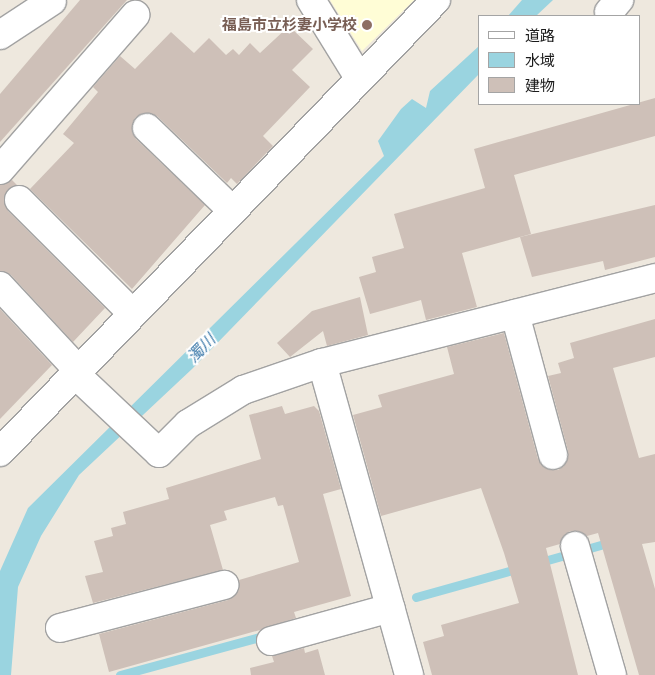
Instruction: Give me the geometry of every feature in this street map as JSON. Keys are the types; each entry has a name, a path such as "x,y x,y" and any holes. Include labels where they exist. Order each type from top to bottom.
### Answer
{"street":[{"path":"311,0 358,76"},
{"path":"0,452 11,445 80,376 131,312 358,76 436,0"},
{"path":"0,34 52,1"},
{"path":"0,170 135,15"},
{"path":"147,128 231,209"},
{"path":"19,200 131,312"},
{"path":"0,286 80,376 158,453 188,424 243,390 322,363 655,278"},
{"path":"515,314 553,455"},
{"path":"322,363 409,675"},
{"path":"575,546 612,675"},
{"path":"60,628 224,585"},
{"path":"271,641 390,608"}],"shaded area":[{"name":"福島市立杉妻小学校","path":"330,0 414,0 362,51"}],"water":[{"path":"522,0 553,0 537,15 509,15"},
{"name":"濁川","path":"478,47 478,75 192,369 79,475 41,536 18,587 11,675 0,675 0,571 28,508 384,156 378,141 401,109 412,99 426,108 430,91"}],"building":[{"path":"80,0 127,0 0,142 0,94"},
{"path":"289,26 313,49 292,70 310,87 263,136 273,146 237,184 231,178 227,183 157,116 143,113 135,118 132,132 136,139 205,205 132,289 30,189 74,143 63,134 98,92 93,87 120,56 135,69 171,32 194,53 209,38 226,55 233,49 239,55 250,43 260,53"},
{"path":"655,98 655,136 514,175 531,234 462,253 477,307 426,320 421,300 370,314 359,277 376,272 372,257 404,248 394,214 485,188 474,149 630,105 640,105 640,102"},
{"path":"12,180 17,185 4,196 8,211 105,308 73,342 11,275 0,271 0,185"},
{"path":"655,205 655,257 605,270 603,261 532,277 520,237"},
{"path":"360,297 368,335 327,346 323,331 290,357 277,343 312,311"},
{"path":"0,309 52,365 0,419"},
{"path":"655,319 655,357 613,368 639,458 655,454 655,542 642,544 655,589 655,675 639,675 598,533 587,536 578,531 570,531 560,544 546,548 578,675 432,675 423,642 444,636 441,625 519,603 504,553 481,488 381,516 353,415 382,407 378,395 454,374 447,347 504,333 538,459 549,470 558,470 564,466 568,451 548,376 561,373 558,363 574,358 570,343"},
{"path":"282,406 285,414 314,406 319,411 341,489 323,494 351,596 294,612 296,618 260,630 109,672 99,634 228,600 239,590 239,580 299,562 283,505 278,506 275,497 224,511 227,520 210,525 223,570 93,603 85,576 103,572 94,541 113,536 111,528 126,524 123,512 169,499 166,488 261,459 249,415"},
{"path":"304,648 305,653 318,649 325,675 251,675 250,668 274,662 272,656"}],"waterway":[{"path":"537,563 611,542"},
{"path":"416,597 520,568"},
{"path":"120,675 267,635"}],"place":[{"name":"福島市立杉妻小学校","path":"367,25"}]}
